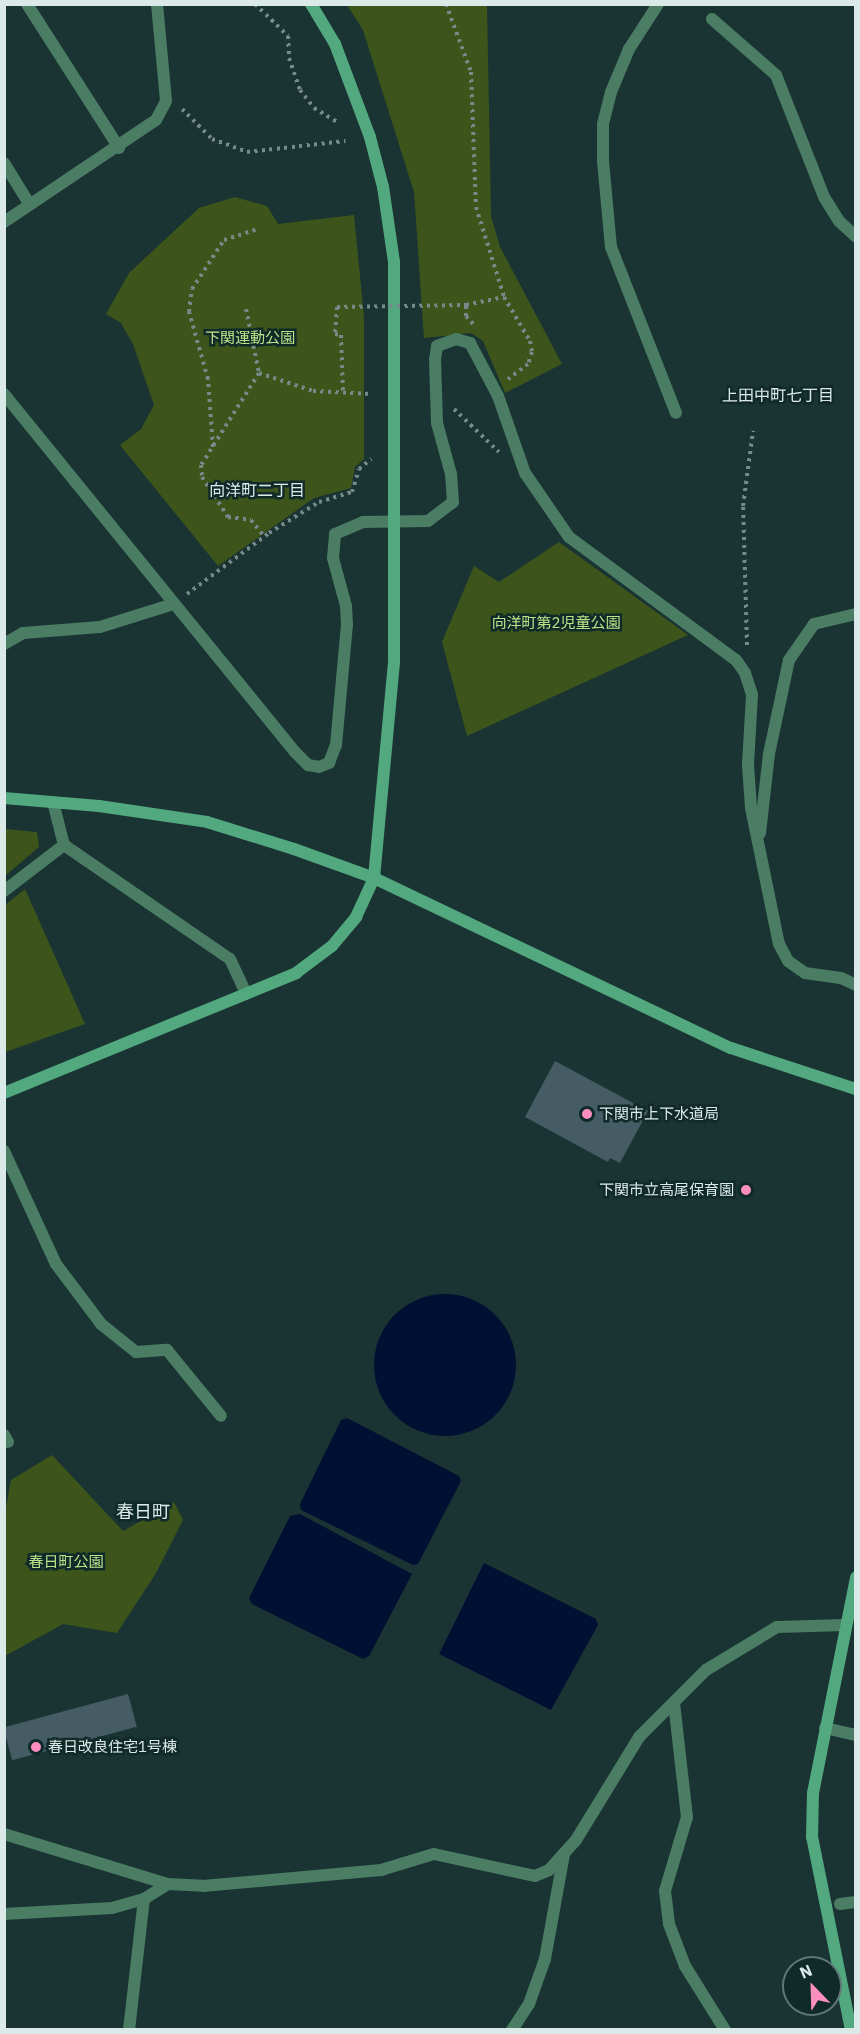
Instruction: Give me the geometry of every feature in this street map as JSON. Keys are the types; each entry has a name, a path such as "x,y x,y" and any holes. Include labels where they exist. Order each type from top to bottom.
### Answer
{"street":[{"path":"27,4 119,148"},
{"path":"4,222 119,148 156,120 166,101 157,4"},
{"path":"4,1093 296,973 332,946 356,917 374,878 394,662 396,519 394,262 383,187 348,74 311,4"},
{"path":"658,4 629,50 611,92 603,124 603,161 611,247 676,413"},
{"path":"712,19 776,75 824,197 839,221 855,237"},
{"path":"4,163 30,205"},
{"path":"4,394 295,752 308,765 329,763 336,745 347,625 332,548 335,534 363,522 396,519 428,521 453,502 451,474 437,423 437,346 456,339 470,343 498,396 525,473 569,537 736,660 745,673 752,695 748,765 759,846 779,944 788,961 805,973 841,978 855,985"},
{"path":"4,644 23,633 100,627 174,604"},
{"path":"759,846 769,754 789,660 814,624 855,614"},
{"path":"4,798 207,822 374,878 731,1048 855,1089"},
{"path":"53,802 64,845 230,959 246,993"},
{"path":"4,891 64,845"},
{"path":"4,1151 56,1264 101,1324 130,1350 167,1350 221,1416"},
{"path":"851,2030 812,1837 813,1793 855,1577"},
{"path":"4,1834 168,1884 203,1886 381,1870 434,1854 535,1876 549,1870 564,1853 639,1737 706,1670 777,1627 845,1625"},
{"path":"674,1703 687,1817 665,1891 669,1924 685,1966 725,2030"},
{"path":"825,1728 855,1735"},
{"path":"512,2030 529,2004 545,1959 564,1853"},
{"path":"4,1914 83,1911 144,1899 168,1884"},
{"path":"129,2030 144,1899"},
{"path":"840,1904 855,1902"}],"path":[{"path":"255,4 288,36 289,58 300,90 314,108 339,123"},
{"path":"446,4 471,72 476,207 504,297 530,341 532,352 528,364 507,380"},
{"path":"166,101 178,105 212,139 225,147 247,152 345,141"},
{"path":"213,448 207,379 189,312 192,289 224,240 257,229"},
{"path":"343,393 341,335 335,334 337,307 466,305 504,297"},
{"path":"246,309 259,373 201,465 202,477 228,517 251,520 264,536"},
{"path":"259,373 313,391 372,394"},
{"path":"436,392 503,455"},
{"path":"745,673 748,631 743,506 753,431"},
{"path":"174,604 264,536 319,502 352,492 358,469 371,459"}],"green space":[{"path":"347,5 487,5 491,216 500,247 562,364 505,393 483,341 471,333 424,338 414,192 363,30"},
{"name":"下関運動公園","path":"235,197 267,206 278,224 354,215 364,317 364,459 355,467 351,488 314,498 218,566 120,445 141,429 154,405 133,344 121,323 106,314 129,273 199,208"},
{"name":"向洋町第2児童公園","path":"559,542 688,635 467,736 442,642 474,566 499,582"},
{"path":"5,829 37,832 39,847 5,876"},
{"path":"25,889 85,1024 5,1052 5,905"},
{"name":"春日町公園","path":"52,1455 123,1531 174,1502 183,1520 156,1573 117,1633 63,1624 5,1656 4,1518 11,1480"}],"water":[{"path":"445,1294 472,1300 495,1315 510,1338 516,1365 510,1392 495,1415 472,1430 445,1436 418,1430 395,1415 380,1392 374,1365 380,1338 395,1315 418,1300"},
{"path":"347,1418 459,1476 461,1481 418,1564 413,1565 301,1510 300,1504 341,1420"},
{"path":"300,1514 412,1574 369,1656 363,1659 252,1604 249,1598 290,1516"},
{"path":"484,1563 596,1619 598,1625 551,1710 439,1654"}],"building":[{"name":"下関市上下水道局","path":"555,1061 648,1111 620,1163 610,1158 608,1162 525,1117"},
{"name":"春日改良住宅1号棟","path":"128,1694 137,1727 12,1760 4,1727"}],"place":[{"name":"下関市上下水道局","path":"587,1114"},
{"name":"下関市立高尾保育園","path":"746,1190"},
{"name":"春日改良住宅1号棟","path":"36,1747"}],"district":[{"name":"上田中町七丁目","path":"778,395"},
{"name":"向洋町二丁目","path":"257,490"},
{"name":"春日町","path":"143,1512"}]}
